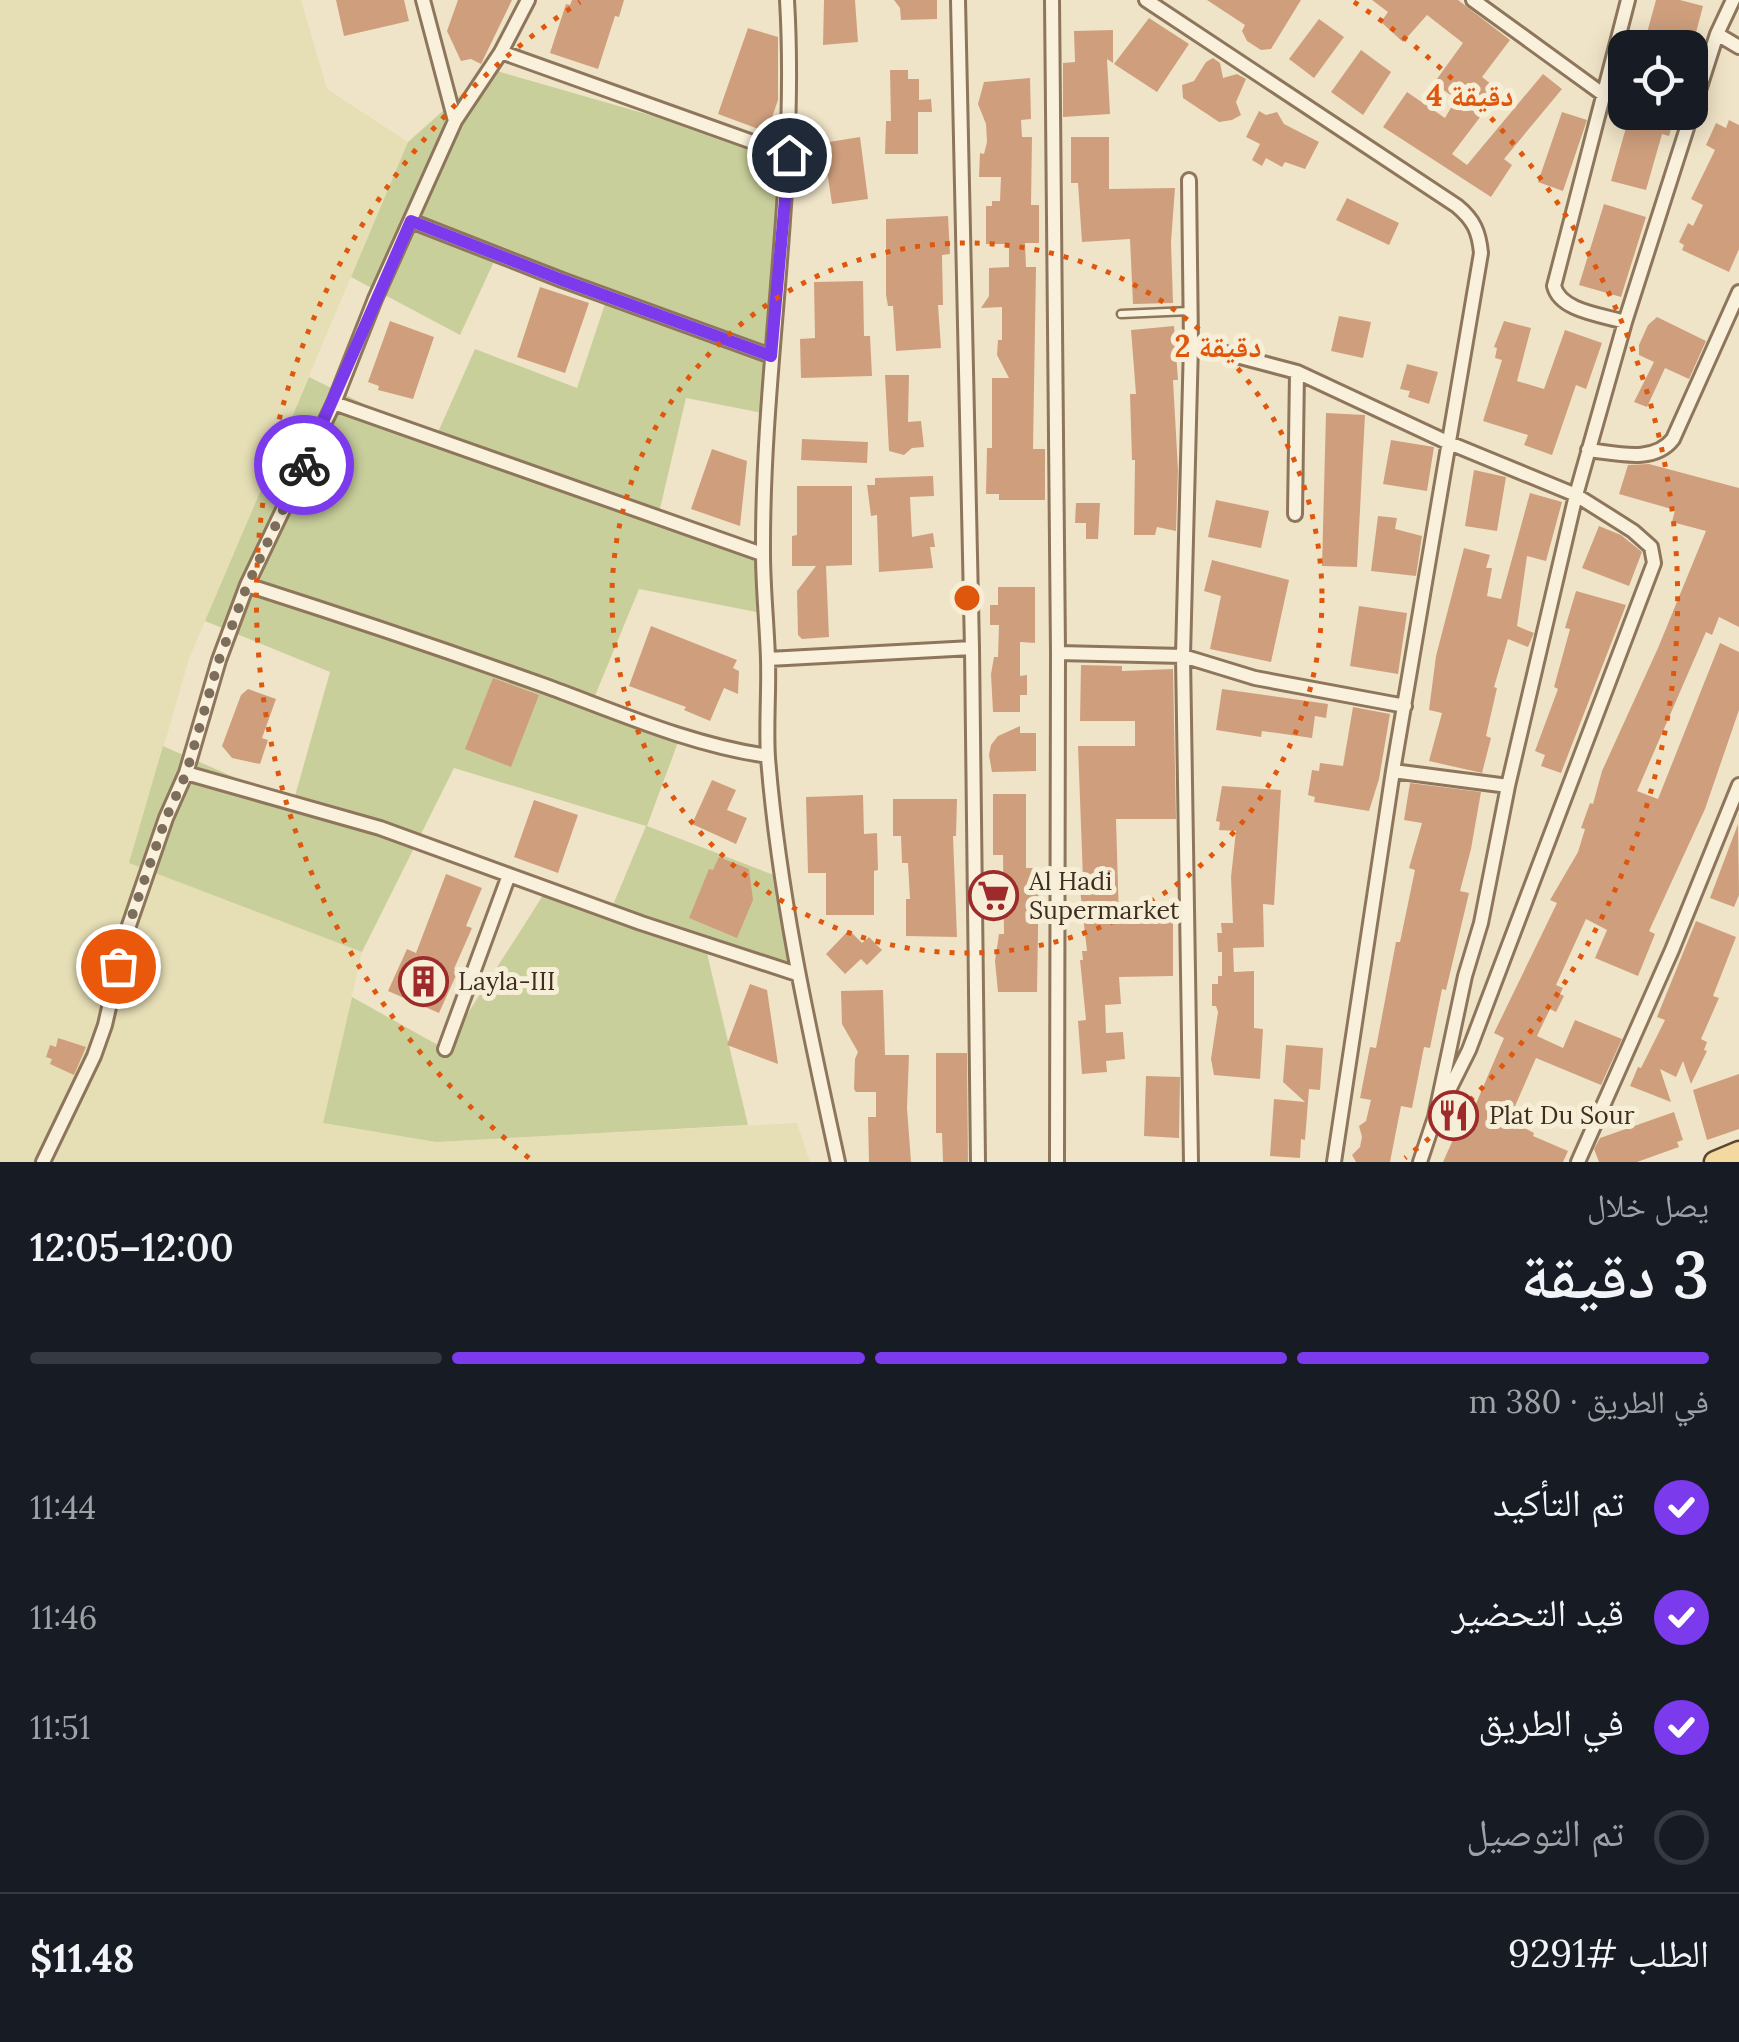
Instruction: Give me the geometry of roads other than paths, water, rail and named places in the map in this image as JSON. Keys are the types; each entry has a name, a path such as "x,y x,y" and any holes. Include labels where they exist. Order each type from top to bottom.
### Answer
{"main road":[{"path":"1715,1162 1739,1152"}],"street":[{"path":"423,0 455,121"},
{"path":"43,1162 105,1025 125,936 166,818 186,774 219,660 247,586 334,403 375,298 455,121 501,52 528,0"},
{"path":"787,0 792,77 789,155 771,356 762,554 768,756 798,974 838,1162"},
{"path":"958,0 978,1162"},
{"path":"1052,0 1058,1162"},
{"path":"1146,0 1458,206 1476,226 1481,253 1393,771 1334,1162"},
{"path":"1473,0 1604,95"},
{"path":"1624,322 1566,304 1557,297 1554,286 1628,0"},
{"path":"1420,1162 1435,1117 1464,976 1481,922 1508,786 1588,450 1624,322 1717,34 1733,0"},
{"path":"1717,34 1739,47"},
{"path":"501,52 789,155"},
{"path":"1189,180 1191,344 1183,656 1191,1162"},
{"path":"411,221 771,356"},
{"path":"1588,450 1645,454 1665,449 1739,292"},
{"path":"1191,344 1296,372 1447,442 1576,495 1651,547 1654,563 1469,1050 1435,1117"},
{"path":"1296,372 1296,514"},
{"path":"334,403 762,554"},
{"path":"247,586 420,641 644,722 733,751 768,756"},
{"path":"768,659 972,648"},
{"path":"1058,654 1183,656 1255,678 1405,706"},
{"path":"1393,771 1508,786"},
{"path":"186,774 380,828 641,923 798,974"},
{"path":"1578,1162 1672,950 1739,785"},
{"path":"445,1049 508,875"},
{"path":"1481,922 1495,930 1512,929"}],"lane":[{"path":"1121,314 1190,310"}],"place":[{"name":"Al Hadi Supermarket","path":"994,895"},
{"name":"Layla-III","path":"423,981"},
{"name":"Plat Du Sour","path":"1454,1115"}]}
